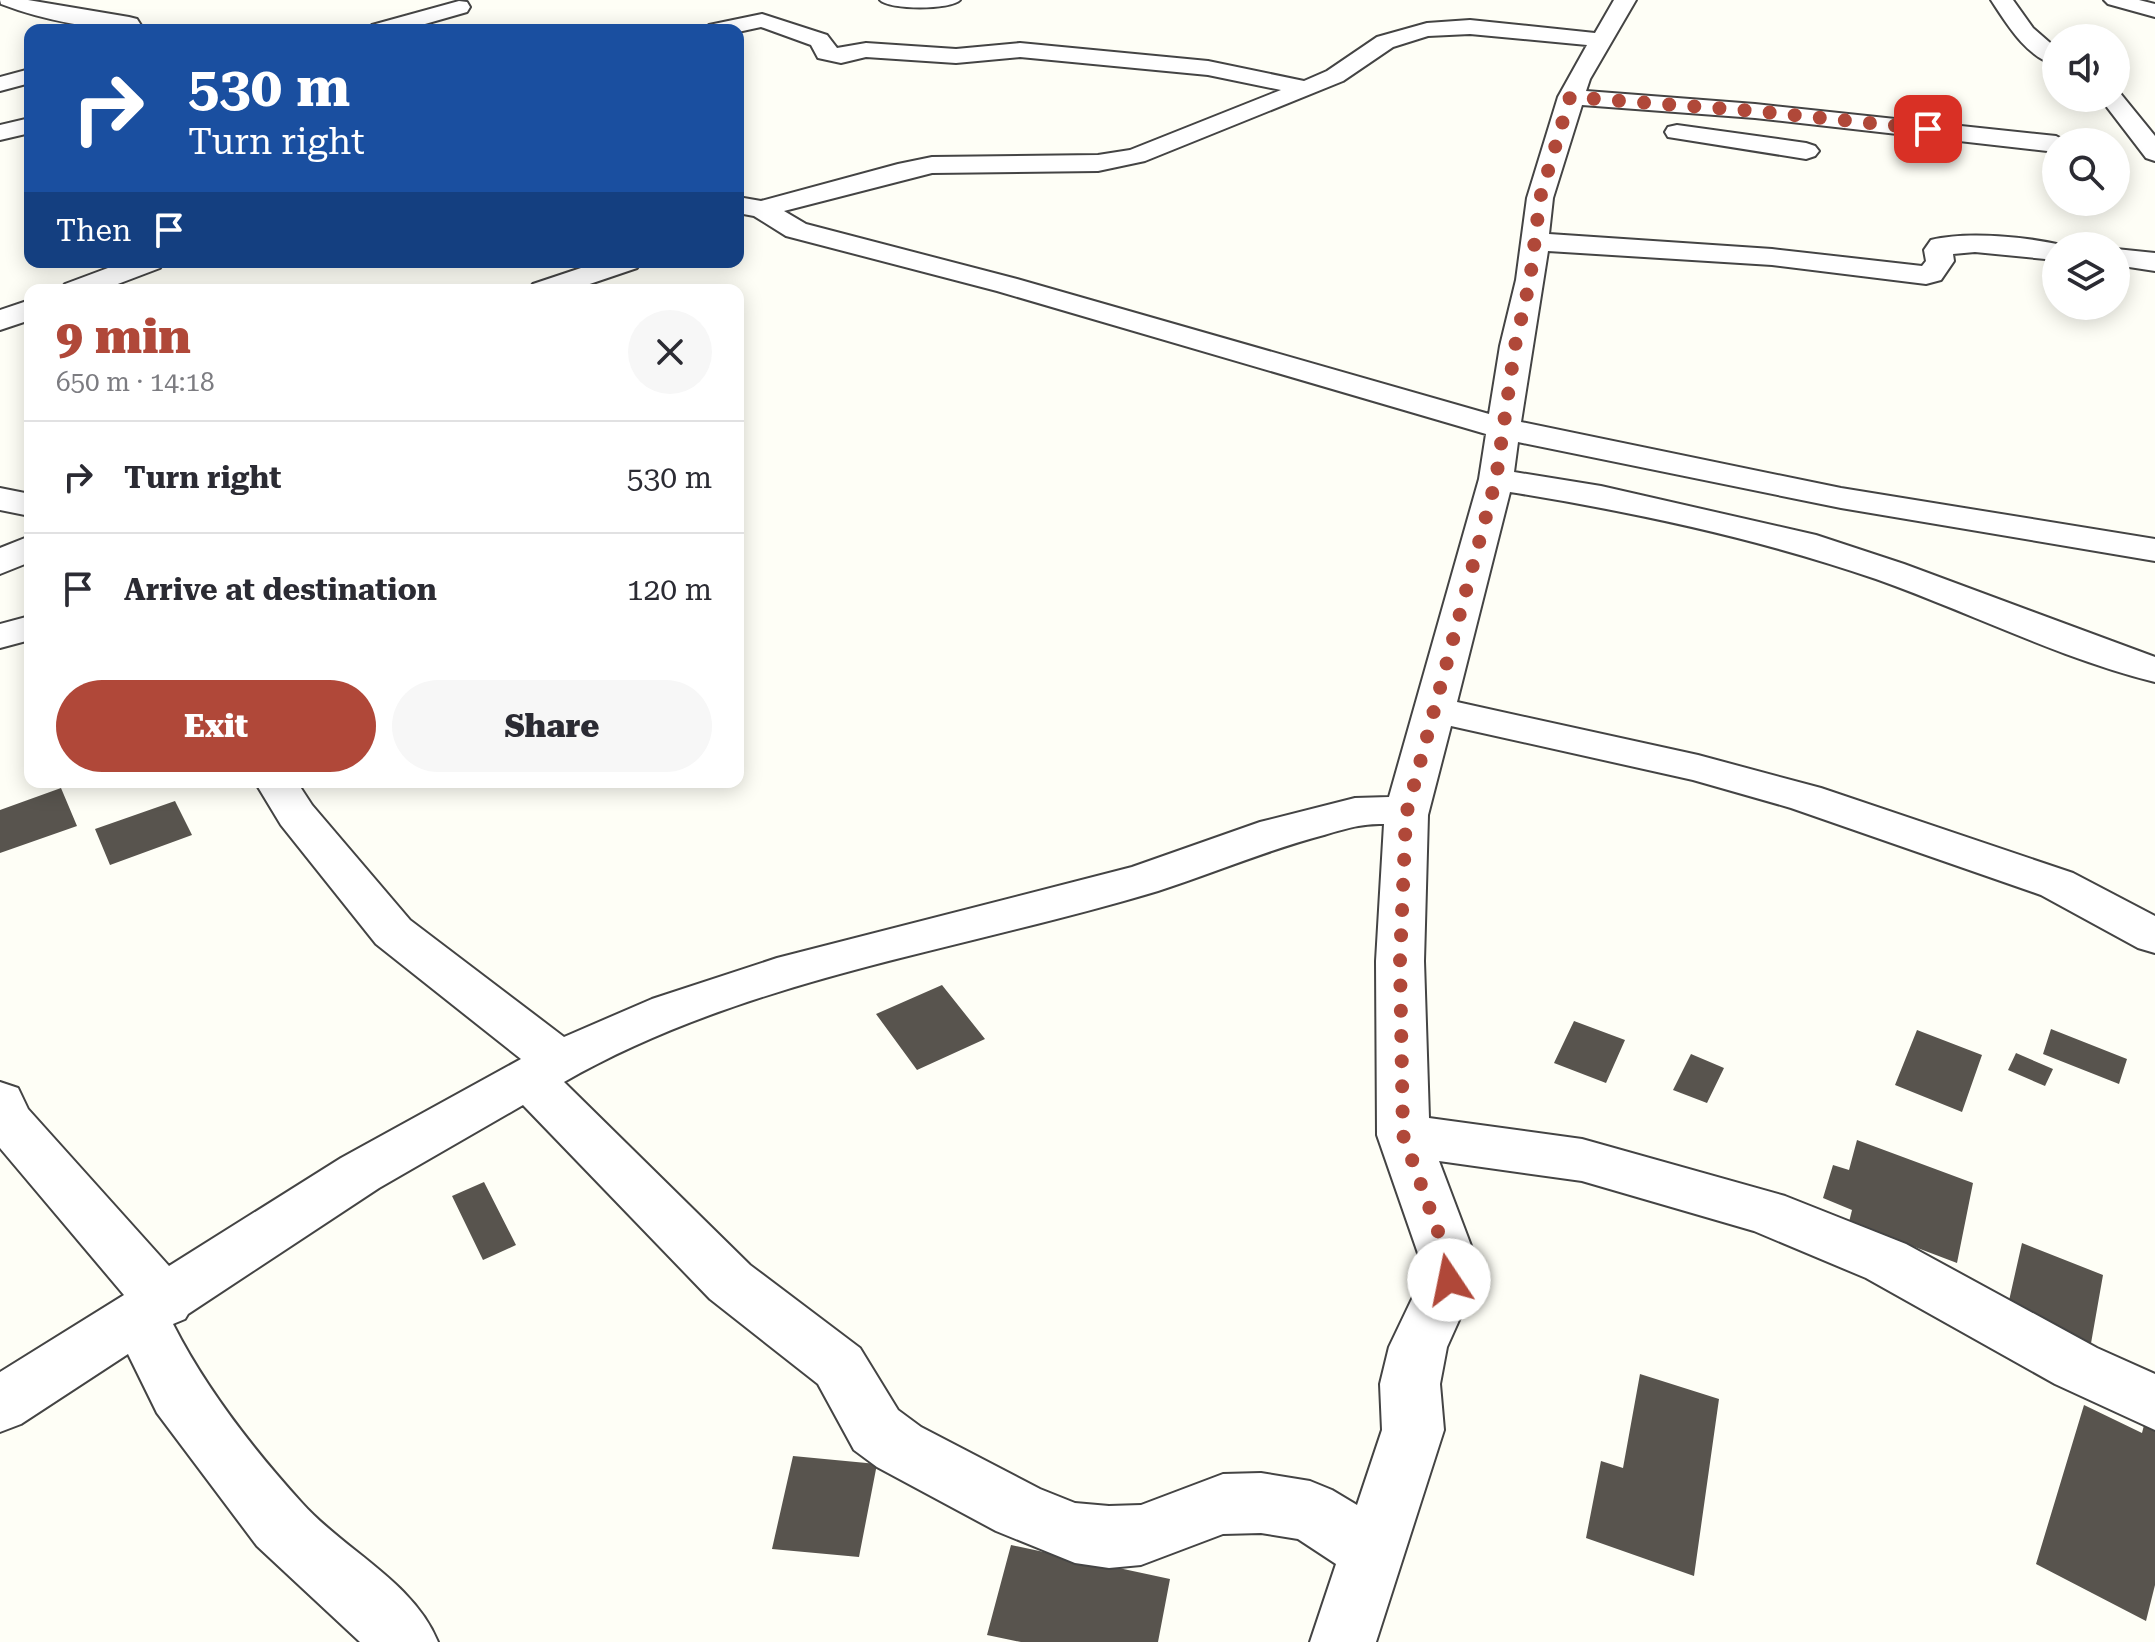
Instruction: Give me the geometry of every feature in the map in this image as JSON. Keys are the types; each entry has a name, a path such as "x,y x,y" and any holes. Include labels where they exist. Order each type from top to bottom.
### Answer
{"street":[{"path":"8,0 32,10 129,24"},
{"path":"891,0 949,0"},
{"path":"2002,0 2022,31 2042,49"},
{"path":"2115,0 2155,11"},
{"path":"388,24 459,7"},
{"path":"0,20 32,10"},
{"path":"750,207 932,165 1114,161 1151,150 1335,76 1385,42 1427,30 1493,28 1613,11 1576,113 1540,198 1536,242 1515,346 1496,479 1406,815 1400,961 1403,1135 1448,1259 1449,1280 1418,1347 1410,1384 1413,1430 1343,1642"},
{"path":"744,24 762,20 819,40 825,45 826,53 833,55 866,50 956,56 1035,51 1208,68 1304,88"},
{"path":"0,84 24,78"},
{"path":"1576,113 1755,111 2042,142"},
{"path":"2123,112 2155,154"},
{"path":"0,133 24,127"},
{"path":"1652,130 1806,151"},
{"path":"2130,153 2155,154"},
{"path":"750,207 796,230 1126,318 1505,429 1841,498 2155,550"},
{"path":"1536,242 1772,257 1926,275 1931,274 1940,261 1938,250 1941,246 1975,244 2042,251"},
{"path":"2130,259 2155,262"},
{"path":"91,284 134,268"},
{"path":"561,284 609,268"},
{"path":"0,321 24,311"},
{"path":"1496,479 1601,496 1803,543 1891,572 2078,644 2155,670"},
{"path":"0,499 24,504"},
{"path":"0,563 24,550"},
{"path":"0,636 24,630"},
{"path":"1436,710 1698,768 1806,798 2057,884 2155,936"},
{"path":"280,788 296,815 393,932 543,1070 730,1282 839,1366 876,1430 899,1447 1018,1510 1075,1533 1109,1537 1141,1535 1223,1504 1261,1503 1310,1511 1372,1551"},
{"path":"0,1405 152,1310 360,1173 543,1070 669,1012 777,975 1144,879 1260,837 1355,812 1381,809 1406,815"},
{"path":"0,1102 5,1118 152,1310 178,1394 280,1525 370,1605 405,1642"},
{"path":"1403,1135 1582,1160 1766,1212 1886,1261 2076,1366 2155,1403"}],"building":[{"path":"61,788 77,826 0,853 0,810"},
{"path":"175,801 192,835 110,865 95,829"},
{"path":"942,985 985,1039 917,1070 876,1014"},
{"path":"1574,1021 1625,1040 1606,1083 1554,1063"},
{"path":"2051,1029 2127,1059 2119,1084 2043,1054"},
{"path":"1917,1030 1982,1055 1962,1112 1895,1085"},
{"path":"2016,1053 2053,1069 2045,1086 2008,1070"},
{"path":"1691,1054 1724,1068 1707,1103 1673,1090"},
{"path":"1857,1140 1973,1183 1957,1263 1849,1222 1852,1210 1823,1198 1833,1165 1849,1170"},
{"path":"484,1182 516,1245 483,1260 452,1196"},
{"path":"2022,1243 2103,1275 2090,1349 2006,1314"},
{"path":"1640,1374 1719,1399 1694,1576 1586,1538 1601,1461 1623,1468"},
{"path":"2084,1405 2142,1433 2145,1421 2155,1425 2155,1585 2146,1621 2036,1564"},
{"path":"793,1456 877,1464 859,1557 772,1549"},
{"path":"1011,1545 1170,1579 1158,1642 1021,1642 987,1635"}],"route":[{"path":"1449,1280 1448,1259 1403,1135 1400,961 1406,815 1496,479 1515,346 1536,242 1540,198 1570,97 1755,111 1928,129"}]}
